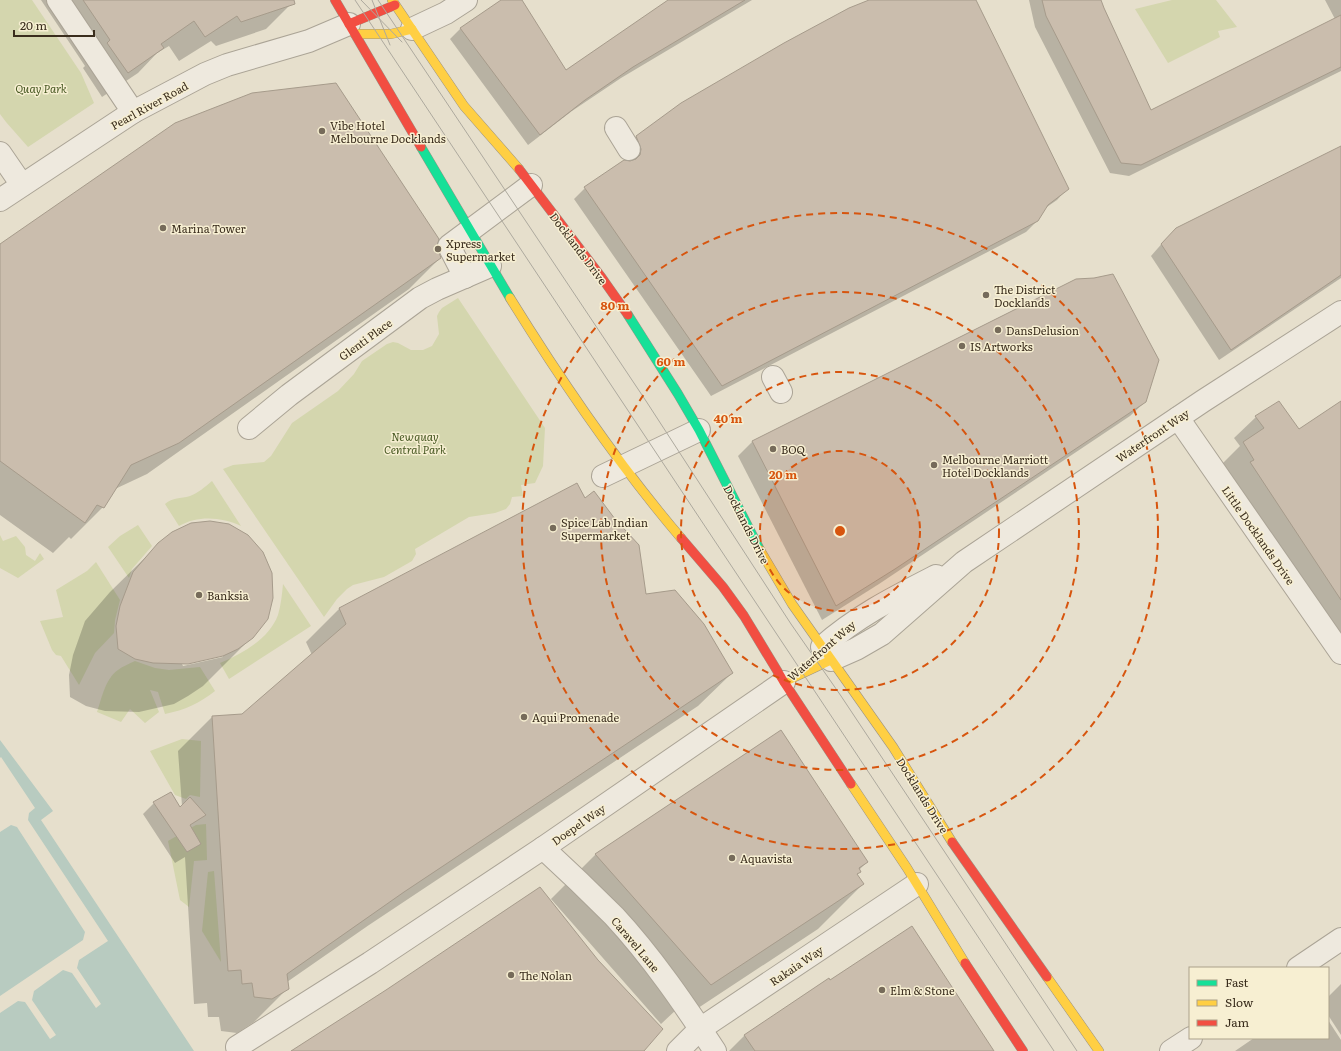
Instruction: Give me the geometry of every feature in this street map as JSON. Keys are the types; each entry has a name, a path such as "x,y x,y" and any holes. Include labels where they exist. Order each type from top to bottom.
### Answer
{"street":[{"path":"58,0 133,112"},
{"path":"335,0 490,266 547,358 623,467 734,602 784,682 908,868 950,942 1023,1051"},
{"name":"Pearl River Road","path":"352,29 386,36 401,33 446,13 466,0"},
{"name":"Pearl River Road","path":"0,200 133,112 205,74 227,65 352,29 398,2"},
{"name":"Docklands Drive","path":"398,2 412,29 464,106 514,162 597,272 638,330 699,430 763,557 792,604 819,656 852,688 893,747 953,843 1100,1051"},
{"path":"616,128 629,149"},
{"path":"0,153 22,185"},
{"path":"465,277 449,246 531,185"},
{"name":"Glenti Place","path":"249,428 289,395 420,298 490,266"},
{"name":"Waterfront Way","path":"784,682 819,656 854,621 907,591 964,562 1178,418 1341,312"},
{"name":"Little Docklands Drive","path":"1178,418 1341,653"},
{"path":"603,476 699,430"},
{"name":"Waterfront Way","path":"784,682 819,656"},
{"name":"Doepel Way","path":"237,1047 370,963 543,848 784,682"},
{"name":"Caravel Lane","path":"543,848 614,917 645,953 715,1051"},
{"name":"Rakaia Way","path":"678,1051 700,1029 917,884"},
{"path":"1299,967 1341,939"},
{"path":"1171,1051 1189,1039"}],"green space":[{"name":"Quay Park","path":"0,0 32,0 81,73 94,103 28,147 0,114"},
{"path":"1172,0 1216,0 1237,27 1218,31 1220,37 1168,63 1135,9"},
{"name":"Newquay Central Park","path":"458,298 545,428 543,466 535,483 521,485 523,496 512,497 510,504 506,509 495,513 469,517 415,549 416,554 412,561 384,577 353,585 337,599 324,617 223,469 233,465 264,462 271,456 292,423 338,391 354,374 362,361 387,344 393,342 398,343 411,350 423,350 432,346 439,334 437,316 439,312 442,308"},
{"path":"212,481 241,526 210,518 186,522 179,526 165,504 174,499 193,495"},
{"path":"138,525 152,546 132,569 129,578 108,547 120,536"},
{"path":"0,535 3,541 16,536 25,547 26,555 35,561 40,553 44,559 18,578 0,568"},
{"path":"96,562 120,600 115,620 114,633 95,653 79,685 61,656 56,655 52,650 40,621 63,617 56,590 87,571"},
{"path":"283,584 311,626 229,679 220,663 246,650 262,638 274,624 281,603"},
{"path":"135,661 155,668 169,670 200,667 215,691 192,706 165,714 158,692 150,690 159,712 145,723 130,709 121,722 97,712 104,689 110,678 124,666"},
{"path":"182,739 201,741 200,797 190,795 186,799 175,795 150,751"},
{"path":"206,824 207,860 194,861 189,907 180,900 168,841 196,825"},
{"path":"214,871 221,962 202,931 208,872"}],"shaded area":[{"path":"0,740 53,811 41,820 194,1051 0,1051"}],"pier":[{"path":"1,757 35,808 29,813 28,820 108,941 79,960 77,968 101,1004 96,1008 72,973 63,970 34,991 32,1000 56,1035 50,1039 25,1002 18,1001 0,1013 0,996 83,940 85,932 17,827 11,825 0,832"}],"building":[{"path":"83,0 294,0 295,4 241,22 237,16 205,37 194,21 161,44 164,48 128,73 107,43 110,40"},
{"path":"501,0 522,0 566,70 668,0 745,0 633,67 585,100 540,135 460,28"},
{"path":"869,0 976,0 1069,189 1048,205 1038,221 722,386 584,187 624,160 630,161 636,159 640,155 641,149 636,136 681,103 784,43 849,8"},
{"path":"1042,0 1101,0 1151,110 1341,15 1341,67 1141,165 1121,163 1046,16"},
{"path":"336,83 439,239 437,246 441,258 179,443 131,465 104,508 97,505 85,523 0,461 0,244 175,123 252,93"},
{"path":"1341,146 1341,275 1231,350 1161,244 1176,228"},
{"path":"1113,274 1159,360 1146,402 895,569 836,606 752,441 1076,279 1094,278"},
{"path":"1279,401 1299,429 1341,401 1341,600 1250,462 1254,460 1243,442 1264,428 1255,416"},
{"path":"577,483 585,498 594,491 615,519 639,545 646,594 675,590 704,624 733,673 404,892 287,974 289,989 272,999 254,997 252,983 242,984 241,970 228,971 212,716 242,714 346,624 339,608"},
{"name":"Banksia","path":"210,521 229,524 248,535 263,552 272,573 273,598 268,619 253,638 238,649 223,656 188,664 153,663 135,659 118,649 116,626 120,606 133,572 158,543 172,532 191,523"},
{"name":"Aquavista","path":"781,730 868,862 859,868 861,872 857,874 864,884 711,985 595,854"},
{"path":"171,792 180,807 190,797 206,815 190,825 201,844 187,852 153,802"},
{"name":"The Nolan","path":"540,887 598,960 663,1029 644,1051 291,1051 386,990"},
{"name":"Elm & Stone","path":"912,926 994,1051 755,1051 744,1035 829,978 830,980"}],"tram line":[{"path":"355,0 1054,1051"},
{"path":"361,0 402,42"},
{"path":"372,0 390,45"},
{"path":"378,0 646,401 791,624 841,696 1077,1051"}],"traffic: fast":[{"path":"421,147 510,298"},
{"path":"628,315 699,430 760,550"}],"traffic: slow":[{"path":"392,0 464,106 519,169"},
{"path":"355,34 391,34 412,29"},
{"path":"510,298 570,391 612,451 657,510 681,538"},
{"path":"760,550 792,604 893,747 952,842"},
{"path":"784,682 831,660"},
{"path":"851,784 907,868 965,963"},
{"path":"1047,977 1099,1051"}],"traffic: jam":[{"path":"335,0 421,147"},
{"path":"349,24 395,5"},
{"path":"519,169 602,278 628,315"},
{"path":"681,538 723,587 744,616 784,682 851,784"},
{"path":"952,842 1047,977"},
{"path":"965,963 1023,1051"}],"place":[{"name":"Vibe Hotel Melbourne Docklands","path":"322,131"},
{"name":"Marina Tower","path":"163,228"},
{"name":"Xpress Supermarket","path":"438,249"},
{"name":"The District Docklands","path":"986,295"},
{"name":"DansDelusion","path":"998,330"},
{"name":"IS Artworks","path":"962,346"},
{"name":"BOQ","path":"773,449"},
{"name":"Melbourne Marriott Hotel Docklands","path":"934,465"},
{"name":"Spice Lab Indian Supermarket","path":"553,528"},
{"name":"Banksia","path":"199,595"},
{"name":"Aqui Promenade","path":"524,717"},
{"name":"Aquavista","path":"732,858"},
{"name":"The Nolan","path":"511,975"},
{"name":"Elm & Stone","path":"882,990"}]}
